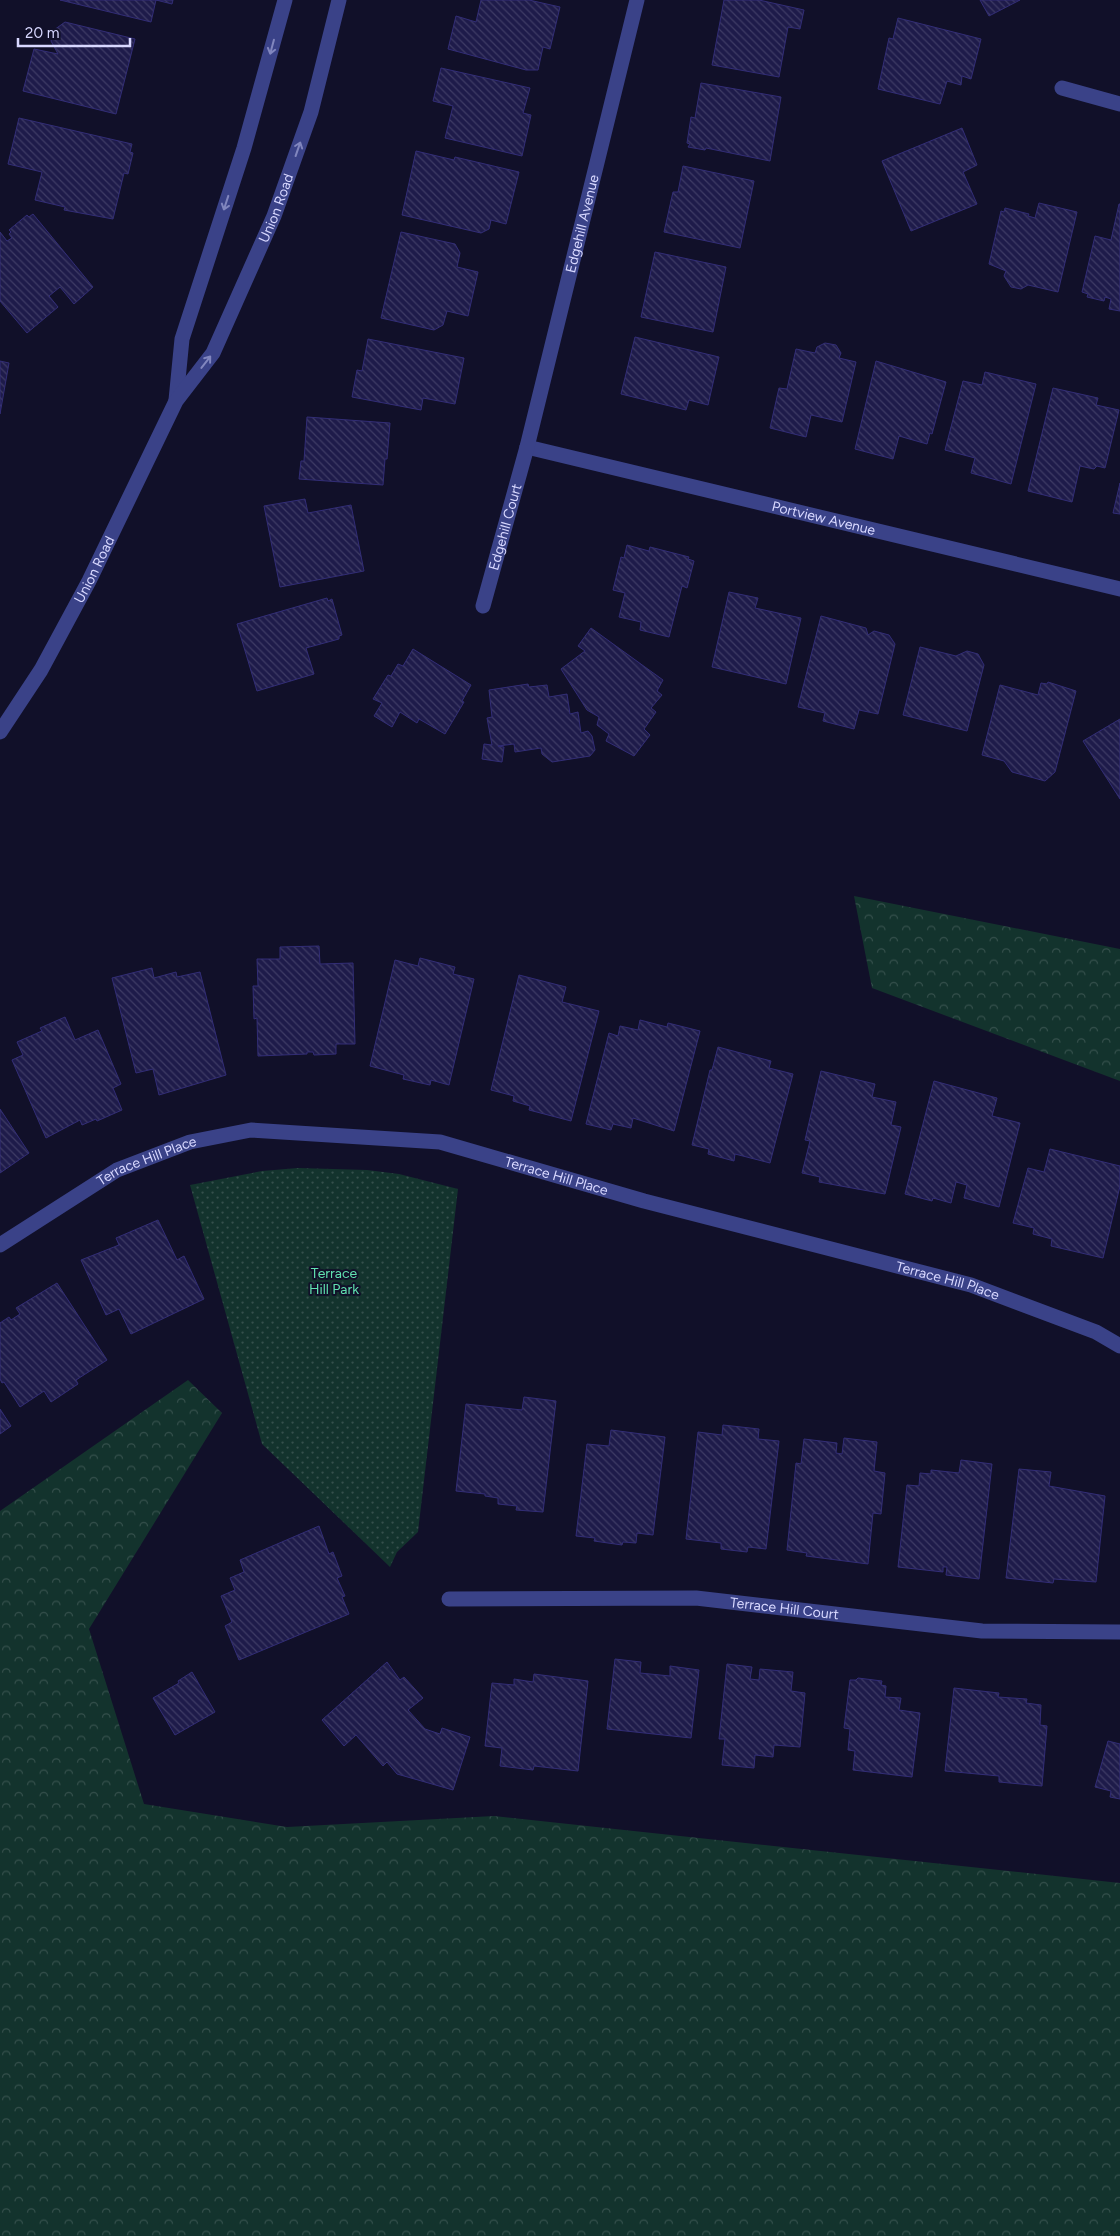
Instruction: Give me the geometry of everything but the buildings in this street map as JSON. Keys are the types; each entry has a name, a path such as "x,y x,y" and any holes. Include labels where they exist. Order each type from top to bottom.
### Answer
{"street":[{"name":"Union Road","path":"176,401 182,340 244,148 284,0"},
{"name":"Union Road","path":"0,732 41,670 85,589 176,401 213,353 274,216 311,112 339,0"},
{"name":"Edgehill Avenue","path":"527,447 637,0"},
{"path":"1062,88 1120,104"},
{"name":"Portview Avenue","path":"527,447 1120,589"},
{"name":"Edgehill Court","path":"482,606 527,447"},
{"name":"Terrace Hill Place","path":"0,1245 117,1170 190,1142 251,1130 440,1142 644,1201 971,1285 1096,1332 1120,1346"},
{"name":"Terrace Hill Court","path":"449,1599 696,1598 982,1631 1120,1632"}],"green space":[{"path":"854,896 1120,949 1120,1081 872,988"},
{"name":"Terrace Hill Park","path":"298,1168 367,1170 399,1174 458,1189 418,1532 397,1552 390,1567 262,1444 190,1185 262,1171"},
{"path":"188,1380 222,1413 89,1629 144,1804 287,1827 494,1816 1120,1883 1120,2236 0,2236 0,1511"}]}
